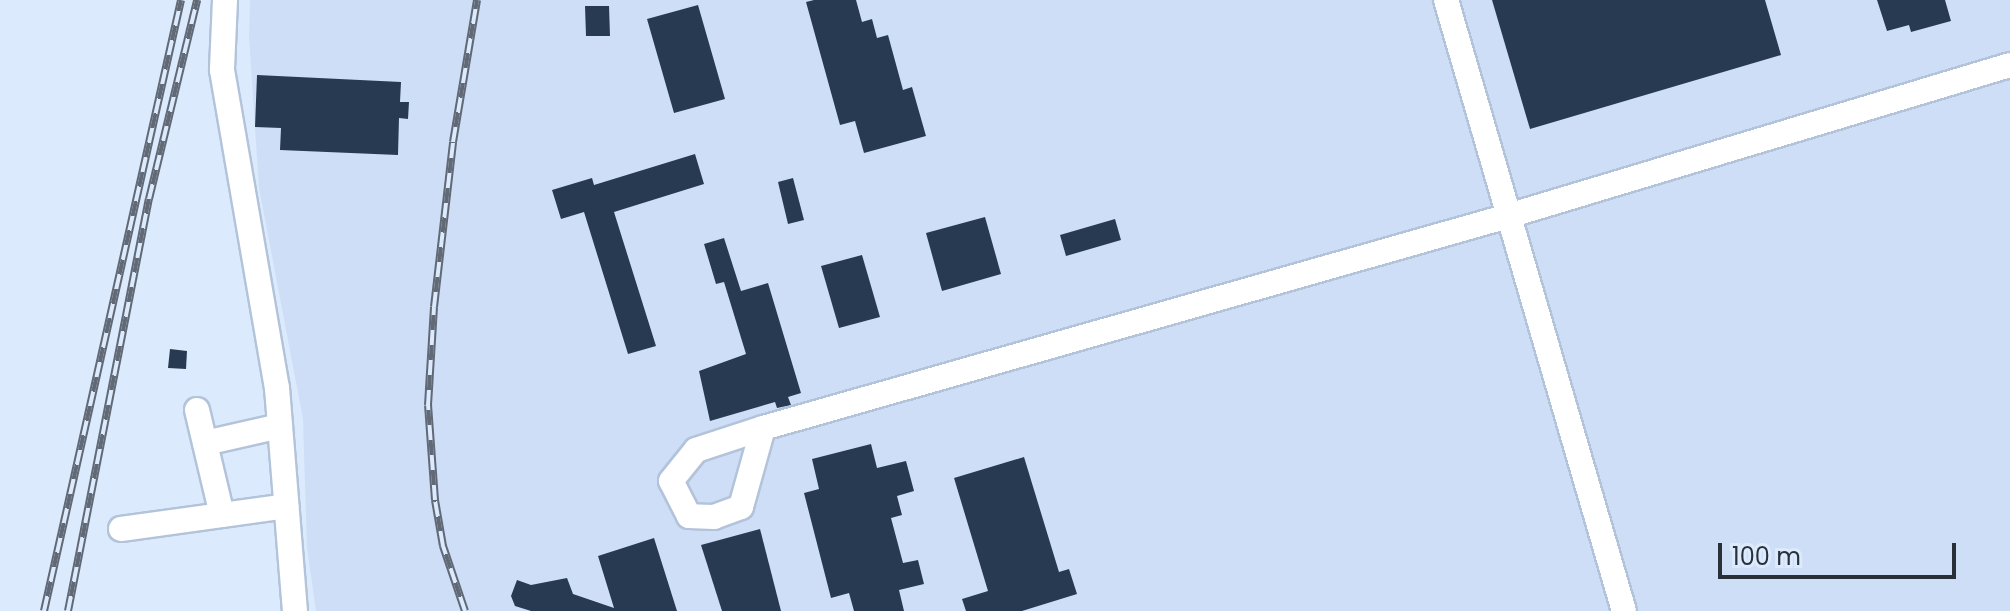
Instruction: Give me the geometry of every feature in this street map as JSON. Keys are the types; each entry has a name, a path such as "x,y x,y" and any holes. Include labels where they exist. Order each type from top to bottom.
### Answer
{"street":[{"path":"225,0 222,70 227,115 277,388 295,611"},
{"path":"1446,0 1624,611"},
{"path":"763,428 1508,216 2010,65"},
{"path":"197,410 222,515"},
{"path":"205,443 280,426"},
{"path":"121,529 286,506"}],"shaded area":[{"path":"250,0 2010,0 2010,611 316,611 307,548 303,419 259,188 249,36"}],"building":[{"path":"856,0 862,22 872,19 877,38 888,35 903,90 912,87 926,136 864,153 855,121 840,125 806,2"},
{"path":"1492,0 1765,0 1781,55 1530,129"},
{"path":"1877,0 1945,0 1951,21 1911,32 1909,25 1887,31"},
{"path":"698,5 725,99 674,113 647,19"},
{"path":"585,6 609,6 610,36 586,36"},
{"path":"257,75 401,82 400,102 409,102 408,119 399,118 398,155 280,150 281,128 255,127"},
{"path":"695,154 704,184 614,212 656,346 628,354 584,212 561,219 552,190 592,178 594,185"},
{"path":"793,178 804,220 788,224 778,182"},
{"path":"985,217 1001,274 942,291 926,233"},
{"path":"1115,219 1121,240 1066,256 1060,235"},
{"path":"724,238 741,291 768,283 801,393 788,397 791,405 777,408 775,402 710,421 699,371 746,354 724,282 716,284 704,244"},
{"path":"862,255 880,317 839,328 821,266"},
{"path":"170,349 187,351 186,369 168,368"},
{"path":"871,444 877,468 906,461 914,491 897,496 902,515 891,518 903,563 918,560 924,584 899,590 904,611 854,611 849,593 831,598 804,493 819,489 812,459"},
{"path":"1024,457 1059,572 1069,569 1077,594 1022,611 966,611 962,599 988,591 954,478"},
{"path":"760,529 781,611 722,611 701,545"},
{"path":"654,538 677,611 531,611 515,606 511,596 517,580 531,585 567,578 573,594 614,608 598,556"}],"railway":[{"path":"44,611 181,0"},
{"path":"68,611 149,199 197,0"},
{"path":"465,611 443,546 435,500 428,405 434,307 453,142 477,0"}]}
